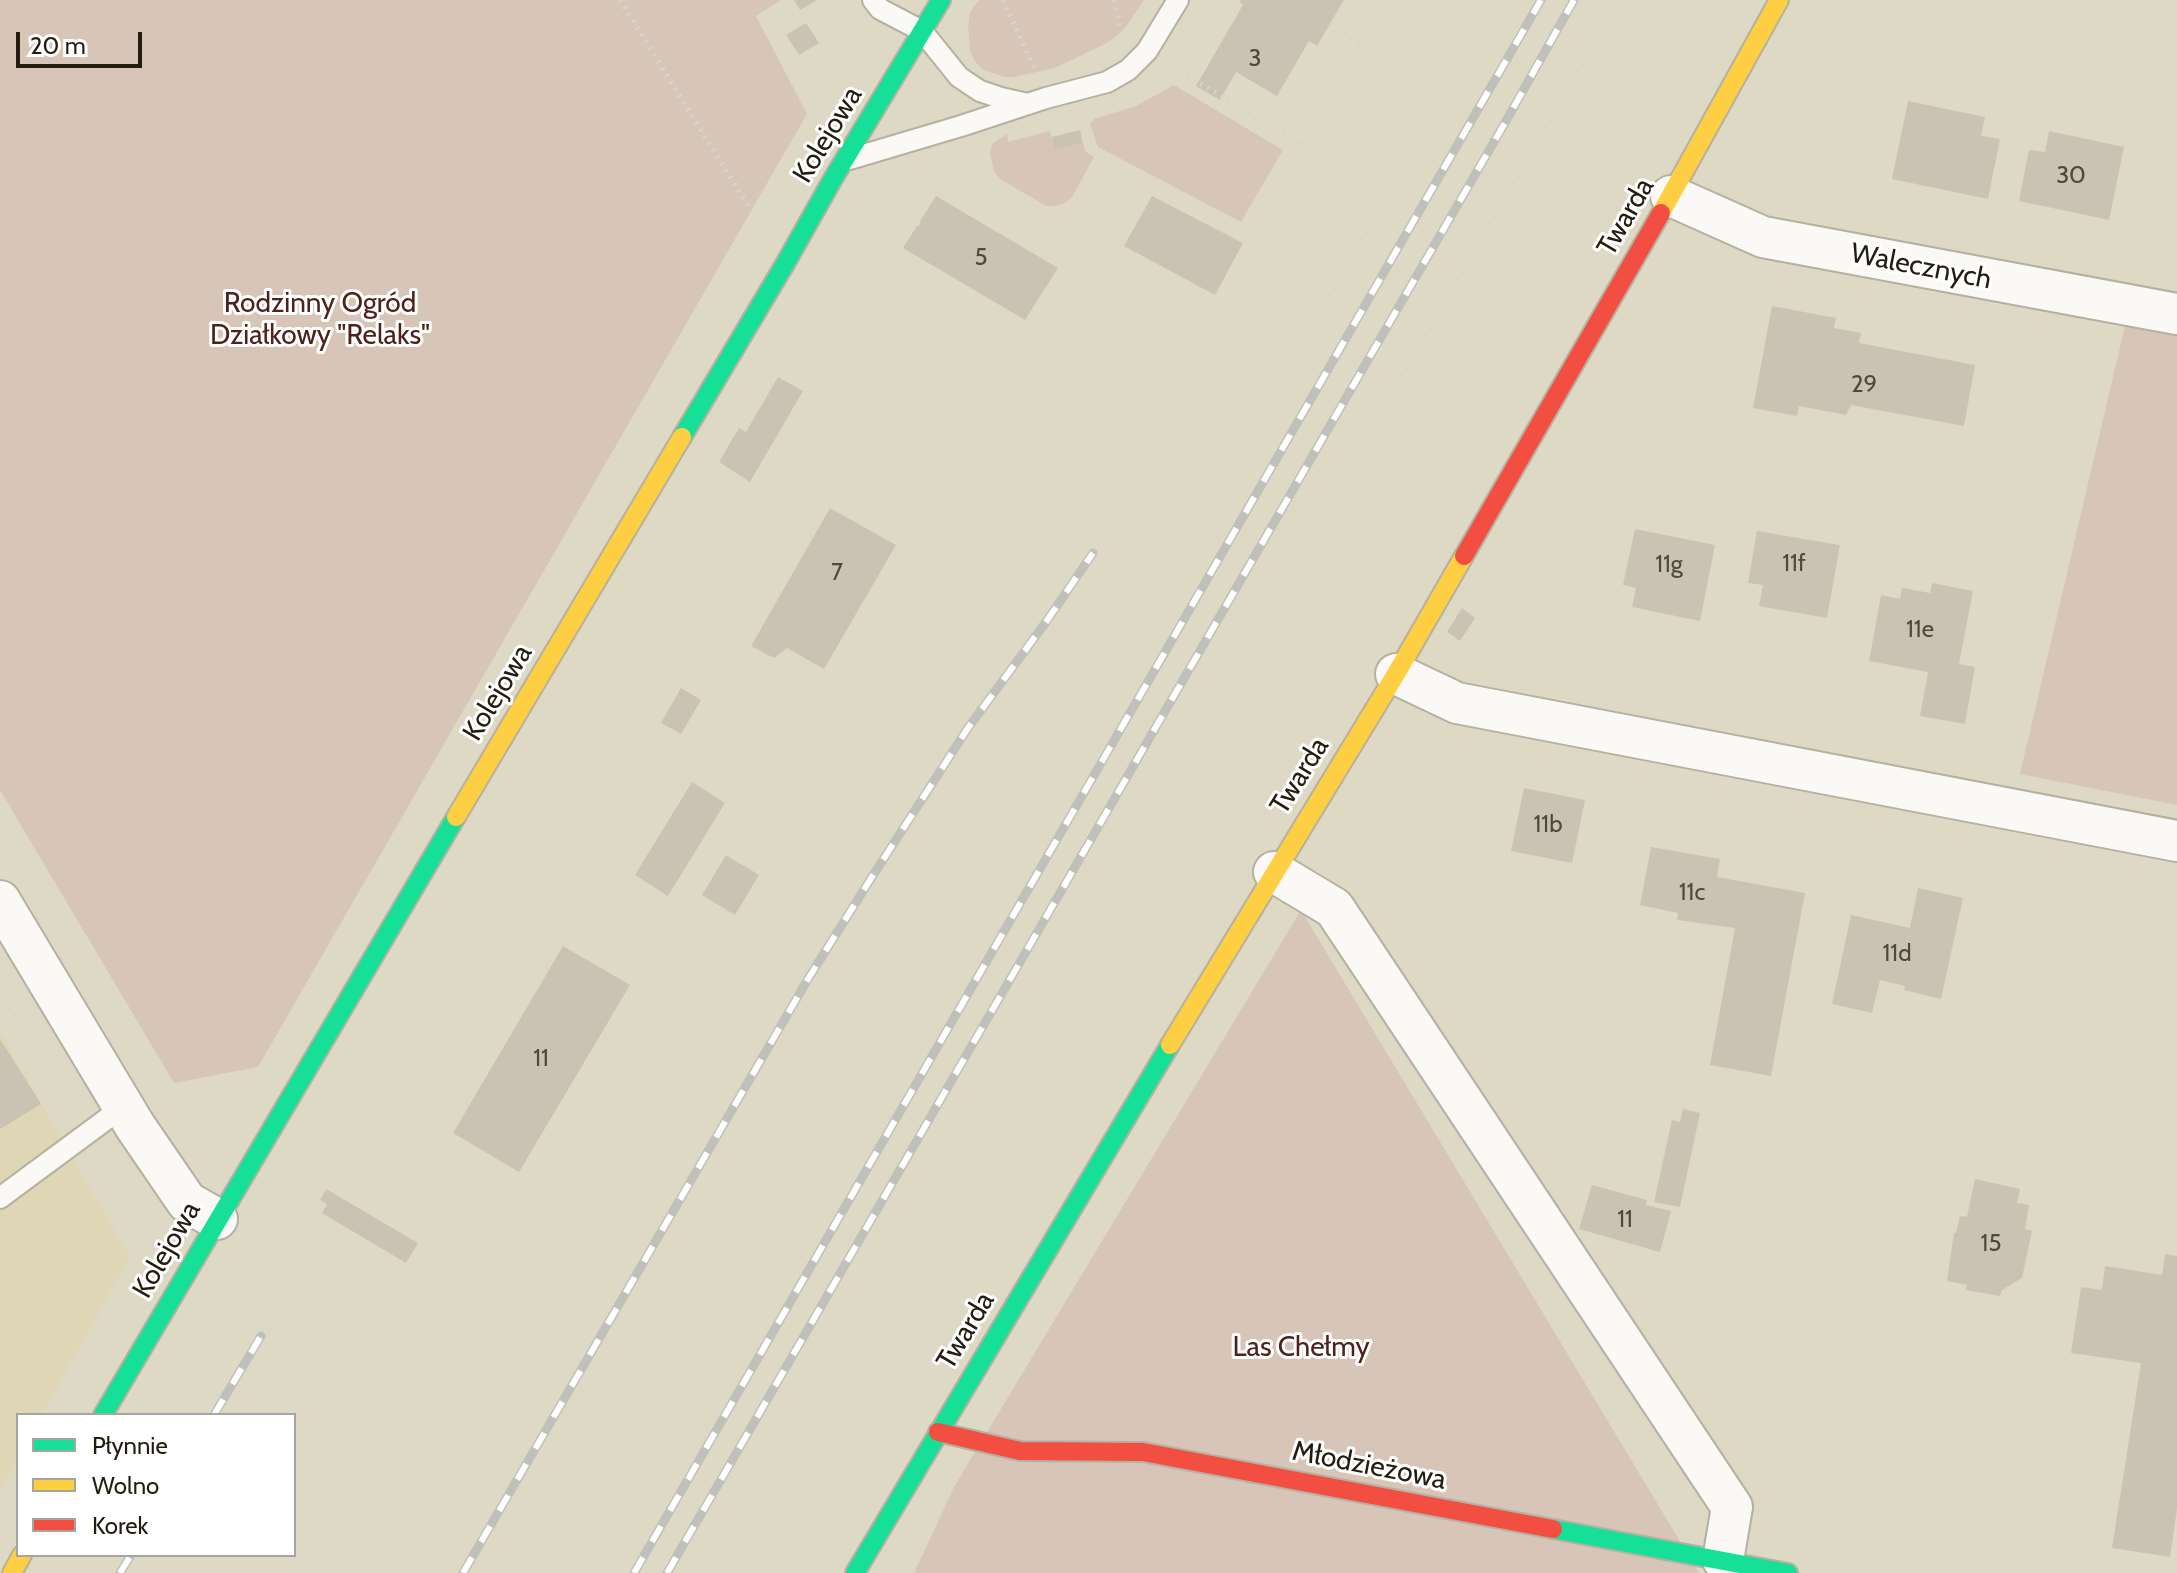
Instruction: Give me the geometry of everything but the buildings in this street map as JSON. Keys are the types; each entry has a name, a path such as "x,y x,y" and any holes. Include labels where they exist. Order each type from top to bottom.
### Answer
{"street":[{"name":"Kolejowa","path":"104,1413 941,0"},
{"name":"Twarda","path":"855,1573 1274,872 1396,674 1671,196 1779,0"},
{"name":"Walecznych","path":"1671,196 1763,237 2177,314"},
{"path":"1396,674 1457,703 2177,841"},
{"path":"1274,872 1334,908 1732,1507 1723,1560"},
{"path":"0,901 123,1107 187,1202 217,1219"},
{"name":"Młodzieżowa","path":"938,1432 1020,1451 1143,1452 1788,1573"}],"lane":[{"path":"873,0 880,9 922,31 959,77 980,91 1001,98 1037,101"},
{"path":"844,161 1107,82 1128,70 1147,51 1178,0"},
{"path":"0,1198 123,1107"}],"path":[{"path":"620,0 785,264"},
{"path":"1003,0 1037,101"},
{"path":"1213,0 1225,14 1233,0"},
{"path":"1178,70 1303,145 1388,0"},
{"path":"1314,324 1503,0"},
{"path":"1401,377 1621,0"},
{"path":"1329,26 1361,46"},
{"path":"920,224 913,222 950,152"},
{"path":"0,994 84,1135"}],"shaded area":[{"path":"0,1032 130,1257 43,1413 16,1413 16,1461 0,1489"}],"green space":[{"name":"Rodzinny Ogród Działkowy \"Relaks\"","path":"0,0 781,0 756,16 807,114 258,1067 174,1083 0,790"},
{"path":"979,0 1144,0 1127,25 1105,44 1055,68 1004,77 984,70 970,51 970,12"},
{"path":"1174,85 1283,150 1241,222 1098,147 1090,124 1094,119 1136,106"},
{"path":"1050,131 1055,149 1083,143 1086,152 1094,157 1072,197 1056,206 1046,206 1000,179 994,171 990,154 992,144 1007,134 1008,142"},
{"path":"2127,317 2177,327 2177,805 2020,774"},
{"name":"Las Chełmy","path":"1301,910 1699,1573 914,1573 954,1487"}],"railway":[{"path":"634,1573 1541,0"},
{"path":"667,1573 1574,0"},
{"path":"463,1573 808,979 968,728 1093,553"},
{"path":"215,1413 261,1336"},
{"path":"120,1573 130,1557"}],"traffic: fast":[{"path":"682,437 941,0"},
{"path":"104,1413 456,817"},
{"path":"855,1573 1170,1045"},
{"path":"1553,1529 1788,1573"}],"traffic: slow":[{"path":"1661,213 1779,0"},
{"path":"456,817 682,437"},
{"path":"1170,1045 1396,674 1464,556"},
{"path":"12,1573 21,1557"}],"traffic: jam":[{"path":"1464,556 1661,213"},
{"path":"938,1432 1020,1451 1143,1452 1553,1529"}]}
